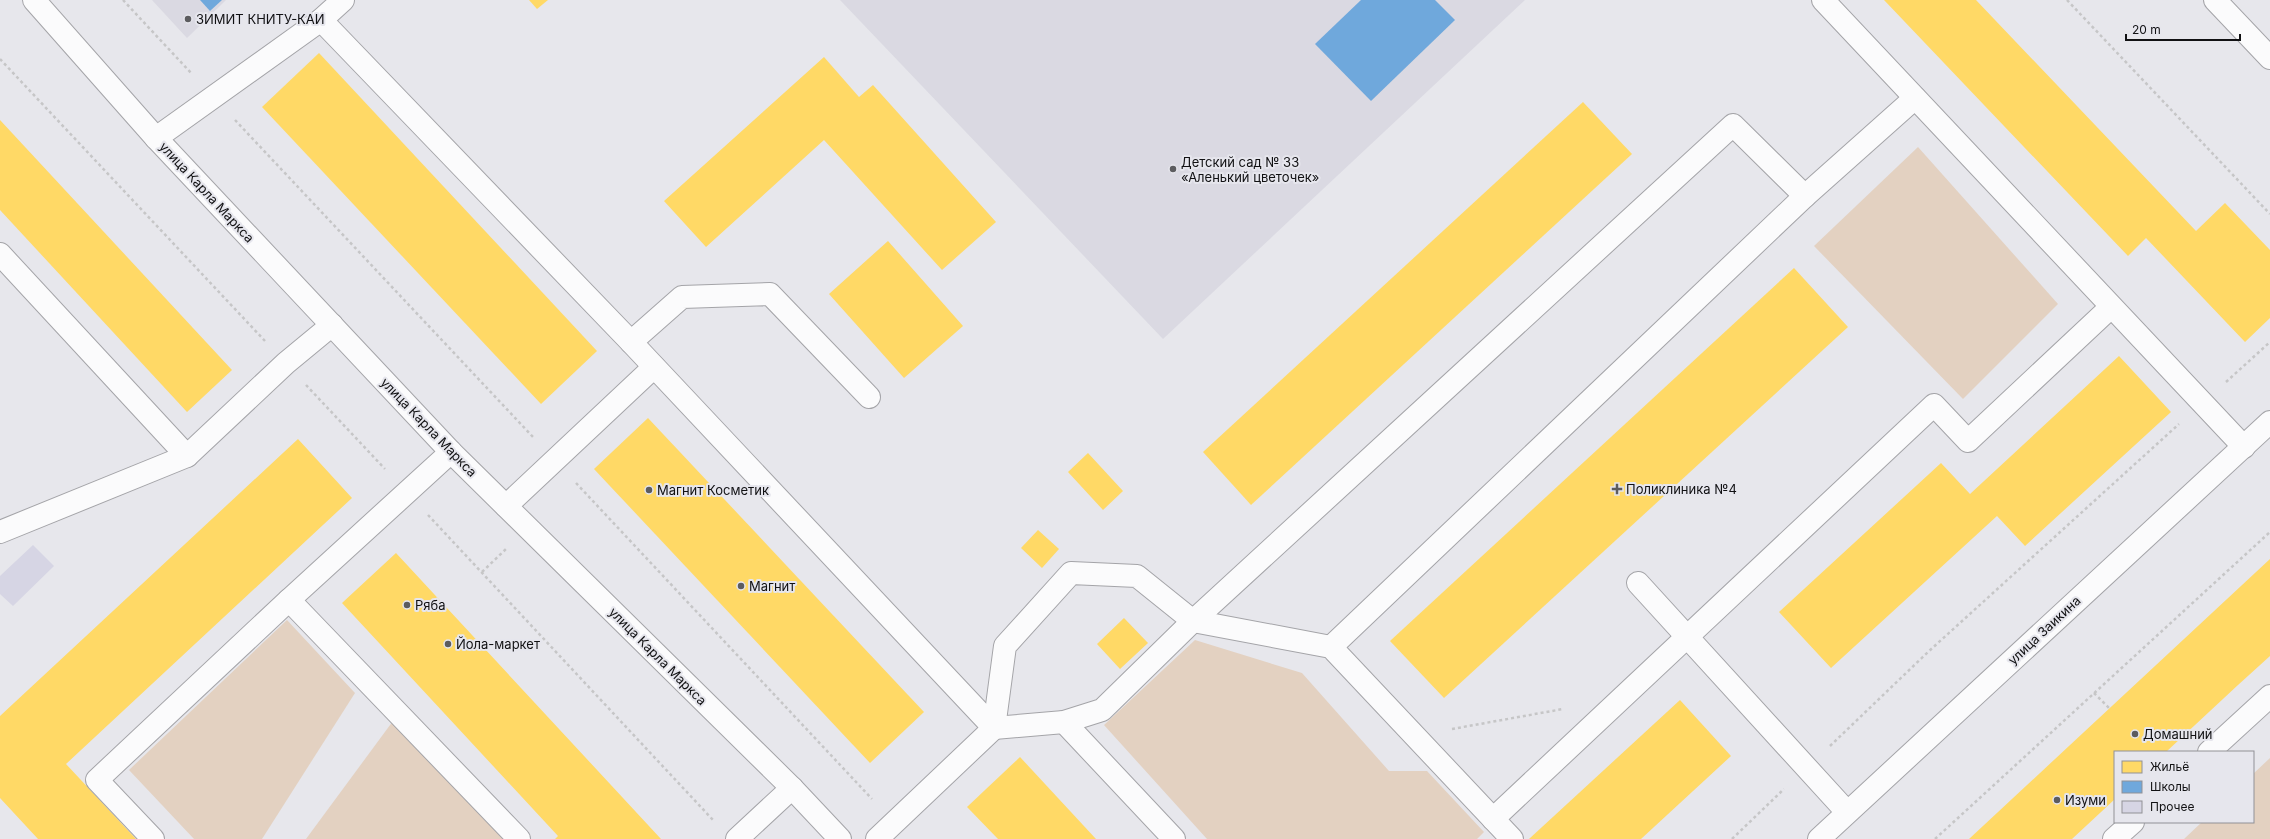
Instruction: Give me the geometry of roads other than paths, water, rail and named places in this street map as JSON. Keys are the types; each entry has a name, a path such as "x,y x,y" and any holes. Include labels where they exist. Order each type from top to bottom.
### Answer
{"street":[{"name":"улица Карла Маркса","path":"34,0 156,138 451,452 792,788 840,839"},
{"path":"156,138 215,98 321,20 343,0"},
{"path":"1823,0 2244,447"},
{"path":"2215,0 2270,58"},
{"path":"321,20 631,342 994,728"},
{"path":"1331,646 1806,196 1915,98"},
{"path":"994,728 1064,722 1102,710 1194,621 1733,125 1806,196"},
{"path":"0,254 187,456"},
{"path":"631,342 682,297 770,294 870,397"},
{"path":"1493,819 1934,405 1968,441 2111,307"},
{"path":"0,532 187,456 286,363 332,325"},
{"path":"506,506 654,367"},
{"name":"улица Заикина","path":"1819,839 2270,422"},
{"path":"153,839 97,780 289,600 451,452"},
{"path":"876,839 895,823 994,728 1005,646 1071,573 1137,576 1194,621 1331,646 1512,839"},
{"path":"1638,583 1847,812"},
{"path":"289,600 519,839"},
{"path":"2210,751 2270,696"},
{"path":"1064,722 1174,839"},
{"path":"737,839 792,788"},
{"path":"2114,839 2132,823"}],"place":[{"name":"ЗИМИТ КНИТУ-КАИ","path":"188,19"},
{"name":"Детский сад № 33 «Аленький цветочек»","path":"1173,169"},
{"name":"Поликлиника №4","path":"1617,489"},
{"name":"Магнит Косметик","path":"649,490"},
{"name":"Магнит","path":"741,586"},
{"name":"Ряба","path":"407,605"},
{"name":"Йола-маркет","path":"448,644"},
{"name":"Домашний","path":"2135,734"},
{"name":"Изуми","path":"2057,800"}]}
